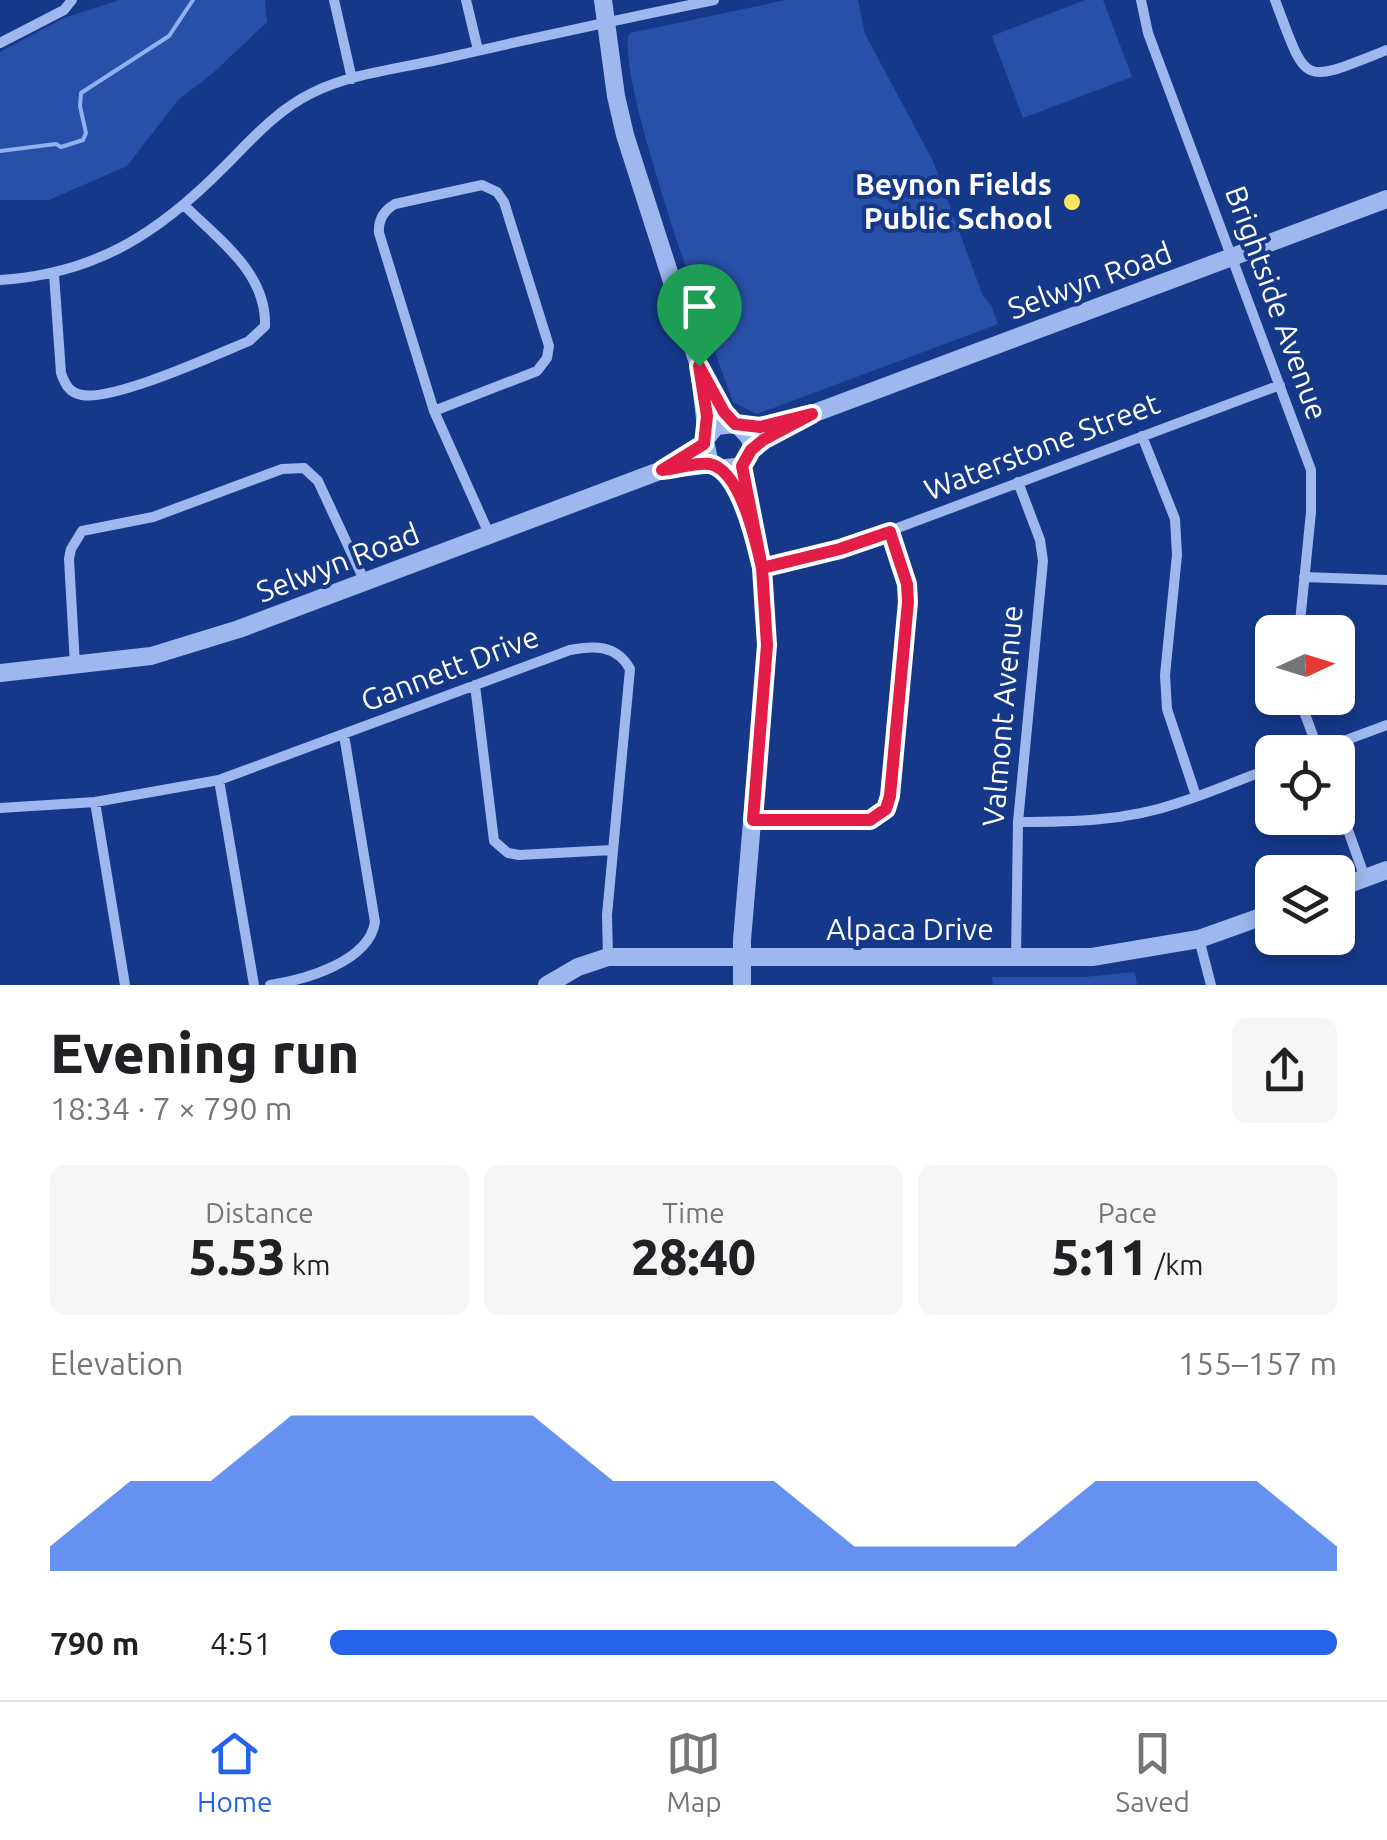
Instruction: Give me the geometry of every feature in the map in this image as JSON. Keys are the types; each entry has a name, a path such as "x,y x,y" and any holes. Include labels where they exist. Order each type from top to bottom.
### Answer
{"street":[{"path":"0,43 64,10 72,0"},
{"path":"334,0 352,79"},
{"path":"466,0 478,50"},
{"path":"604,0 625,136 699,366 724,412 749,436 746,458 751,522 762,568 767,645 742,985"},
{"path":"0,280 54,274 134,242 185,206 280,111 315,91 478,50 714,0"},
{"name":"Brightside Avenue","path":"1140,0 1148,33 1311,470 1301,615"},
{"path":"1276,0 1299,63 1313,72 1326,74 1387,50"},
{"path":"434,411 537,372 548,358 549,346 504,202 497,192 482,185 395,204 384,212 378,225 434,411 490,536"},
{"name":"Selwyn Road","path":"737,424 760,427 812,414 1387,199"},
{"path":"54,274 61,373 64,384 73,392 94,395 120,389 250,342 265,326 258,288 239,259 185,206"},
{"path":"699,366 706,455 732,482 751,522"},
{"name":"Waterstone Street","path":"762,568 890,532 1280,385"},
{"name":"Selwyn Road","path":"746,458 812,414"},
{"path":"706,440 722,424 737,424"},
{"path":"1142,436 1175,519 1177,555 1165,675 1167,709 1196,796"},
{"name":"Selwyn Road","path":"0,673 178,650 662,470 706,440"},
{"path":"716,467 746,458"},
{"path":"75,665 70,559 71,549 82,532 153,517 282,469 298,467 310,471 366,582"},
{"name":"Selwyn Road","path":"662,470 716,467"},
{"name":"Valmont Avenue","path":"1016,958 1018,822 1043,561 1040,540 1018,482"},
{"path":"753,820 870,820 886,809 908,602 907,584 890,532"},
{"path":"1304,577 1387,580"},
{"name":"Gannett Drive","path":"0,808 95,802 219,780 580,648 608,649 625,660 630,676 606,915 608,957"},
{"name":"Selwyn Road","path":"0,665 23,668"},
{"path":"475,686 494,842 508,853 518,855 612,850"},
{"path":"1355,737 1387,725"},
{"path":"270,985 323,972 373,934 344,736"},
{"path":"1018,822 1105,819 1177,804 1255,774"},
{"path":"219,780 254,985"},
{"path":"95,802 125,985"},
{"path":"1350,835 1365,878"},
{"path":"1355,882 1387,870"},
{"name":"Alpaca Drive","path":"547,985 608,957 1016,958 1119,954 1199,940 1255,919"},
{"path":"1199,940 1212,985"}],"shaded area":[{"path":"119,0 265,0 267,22 178,100 127,166 49,200 0,200 0,52 64,18"},
{"path":"786,0 858,0 865,34 933,161 983,296 998,324 757,414 733,402 649,151 628,57 630,33"},
{"path":"1085,0 1103,0 1132,77 1023,118 992,36"},
{"path":"1135,972 1137,985 993,985 992,977 1084,977"}],"waterway":[{"path":"0,151 56,144 61,147 83,140 86,133 81,93 169,36 193,0"}],"place":[{"name":"Beynon Fields Public School","path":"1072,202"}],"route":[{"path":"699,366 707,436 704,444 662,470 696,464 712,464 720,469 732,482 751,522 762,568 890,532 907,584 908,602 890,796 886,809 870,820 753,820 767,645 762,568 742,466 751,450 763,440 812,414 760,427 735,424 724,412 699,366"}]}
